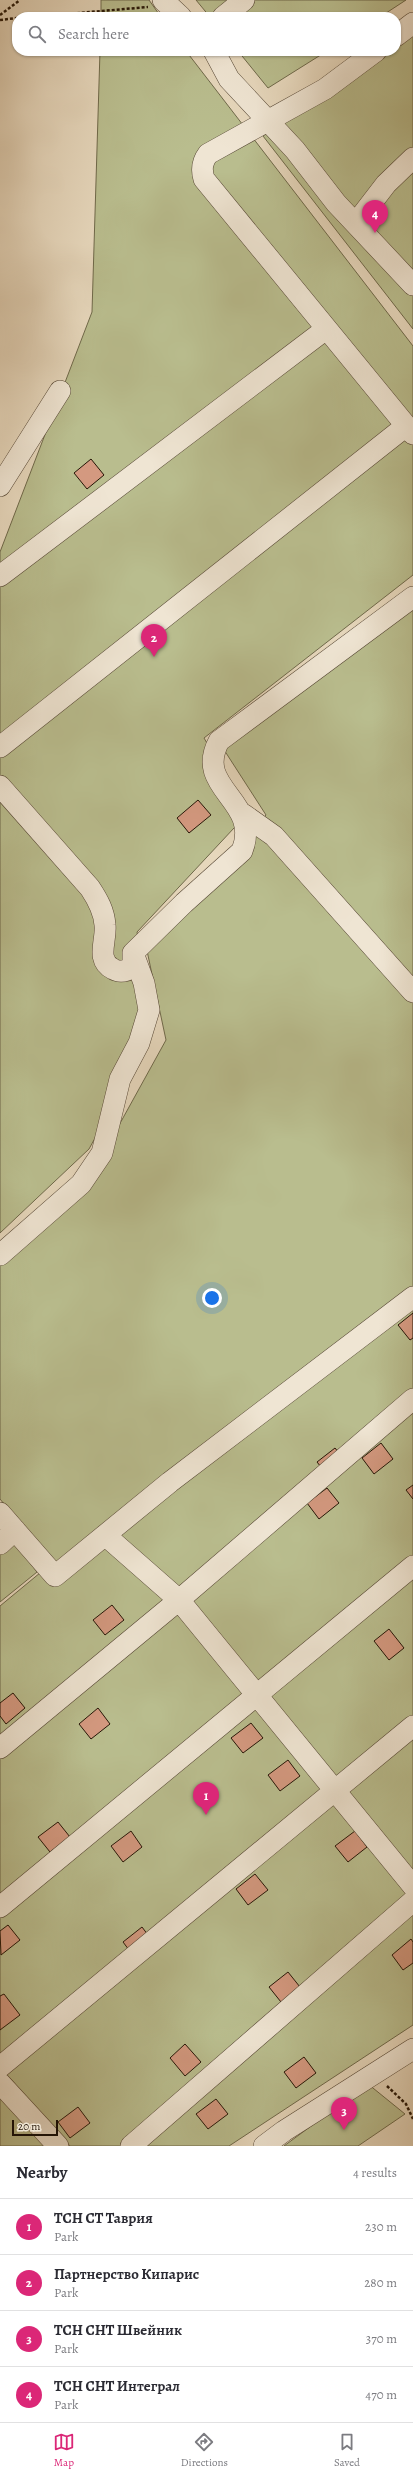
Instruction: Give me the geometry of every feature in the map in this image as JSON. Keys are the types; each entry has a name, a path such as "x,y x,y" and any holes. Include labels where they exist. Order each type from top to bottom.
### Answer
{"street":[{"path":"228,12 244,0"},
{"path":"401,32 413,23"},
{"path":"217,56 229,79 295,150 336,203 413,285"},
{"path":"0,747 410,430 204,179 202,172 204,159 208,154 266,120 325,89 369,56"},
{"path":"356,223 386,184 413,158"},
{"path":"0,576 326,329"},
{"path":"0,486 60,391"},
{"path":"0,786 90,888 101,906 106,926 102,953 107,964 116,971 128,970 133,967 133,953 184,903 242,851 247,839 247,826 243,814 213,771 214,750 219,742 413,597"},
{"path":"243,814 274,836 413,992"},
{"path":"0,1255 82,1184 102,1153 120,1079 139,1043 149,1010 144,983 133,953"},
{"path":"0,1513 8,1537 55,1576 105,1535 413,1297"},
{"path":"0,1748 179,1600 413,1399"},
{"path":"105,1535 179,1600 413,1886"},
{"path":"0,1907 413,1566"},
{"path":"0,2068 335,1789 413,1726"},
{"path":"131,2146 413,1901"},
{"path":"264,2146 284,2131 413,2049"},
{"path":"0,2083 58,2146"}],"path":[{"path":"0,15 20,0"},
{"path":"101,12 170,7"},
{"path":"0,20 12,19"},
{"path":"369,2077 389,2088 406,2104 413,2119"}],"green space":[{"path":"101,0 149,0 157,12 101,12"},
{"path":"196,0 406,0 388,12 206,12"},
{"path":"413,35 413,329 263,136 383,56 401,56 401,43"},
{"path":"100,56 190,56 413,346 413,575 204,738 248,813 137,932 152,1034 89,1149 0,1233 0,552 92,312"},
{"path":"242,56 319,56 268,88"},
{"path":"413,598 413,2025 229,2146 70,2146 0,2067 0,1606 52,1563 0,1499 0,1248 102,1156 166,1040 146,946 266,815 219,742"},
{"path":"0,1524 37,1572 0,1602"},
{"path":"368,2084 405,2114 358,2146 284,2146"},
{"path":"0,2092 48,2146 0,2146"}],"building":[{"path":"91,459 104,475 87,489 74,473"},
{"path":"198,800 211,815 189,833 177,818"},
{"path":"413,1313 413,1338 410,1340 398,1325"},
{"path":"381,1443 393,1459 374,1474 362,1458"},
{"path":"335,1448 343,1458 325,1472 317,1462"},
{"path":"413,1485 413,1499 406,1490"},
{"path":"327,1488 339,1503 319,1519 307,1503"},
{"path":"112,1605 124,1620 105,1635 93,1620"},
{"path":"389,1629 404,1648 389,1660 374,1641"},
{"path":"13,1693 25,1708 6,1724 0,1716 0,1703"},
{"path":"98,1708 110,1724 91,1739 79,1724"},
{"path":"251,1723 263,1738 243,1753 231,1738"},
{"path":"288,1760 300,1776 280,1791 268,1775"},
{"path":"58,1822 70,1837 50,1852 38,1837"},
{"path":"131,1831 142,1847 123,1862 111,1846"},
{"path":"355,1831 367,1847 348,1862 335,1846"},
{"path":"255,1874 268,1890 248,1905 236,1889"},
{"path":"8,1925 20,1940 1,1955 0,1931"},
{"path":"142,1927 148,1935 135,1958 123,1942"},
{"path":"411,1939 413,1942 413,1963 403,1970 392,1955"},
{"path":"288,1972 300,1987 281,2002 269,1987"},
{"path":"4,1994 20,2015 0,2030 0,1996"},
{"path":"185,2044 201,2062 185,2076 170,2058"},
{"path":"304,2057 316,2073 296,2088 284,2072"},
{"path":"216,2099 228,2114 208,2129 196,2114"},
{"path":"78,2107 90,2123 70,2138 58,2122"}],"place":[{"name":"ТСН СНТ Интеграл","path":"375,233"},
{"name":"Партнерство Кипарис","path":"154,657"},
{"name":"ТСН СТ Таврия","path":"206,1815"},
{"name":"ТСН СНТ Швейник","path":"344,2130"}]}
